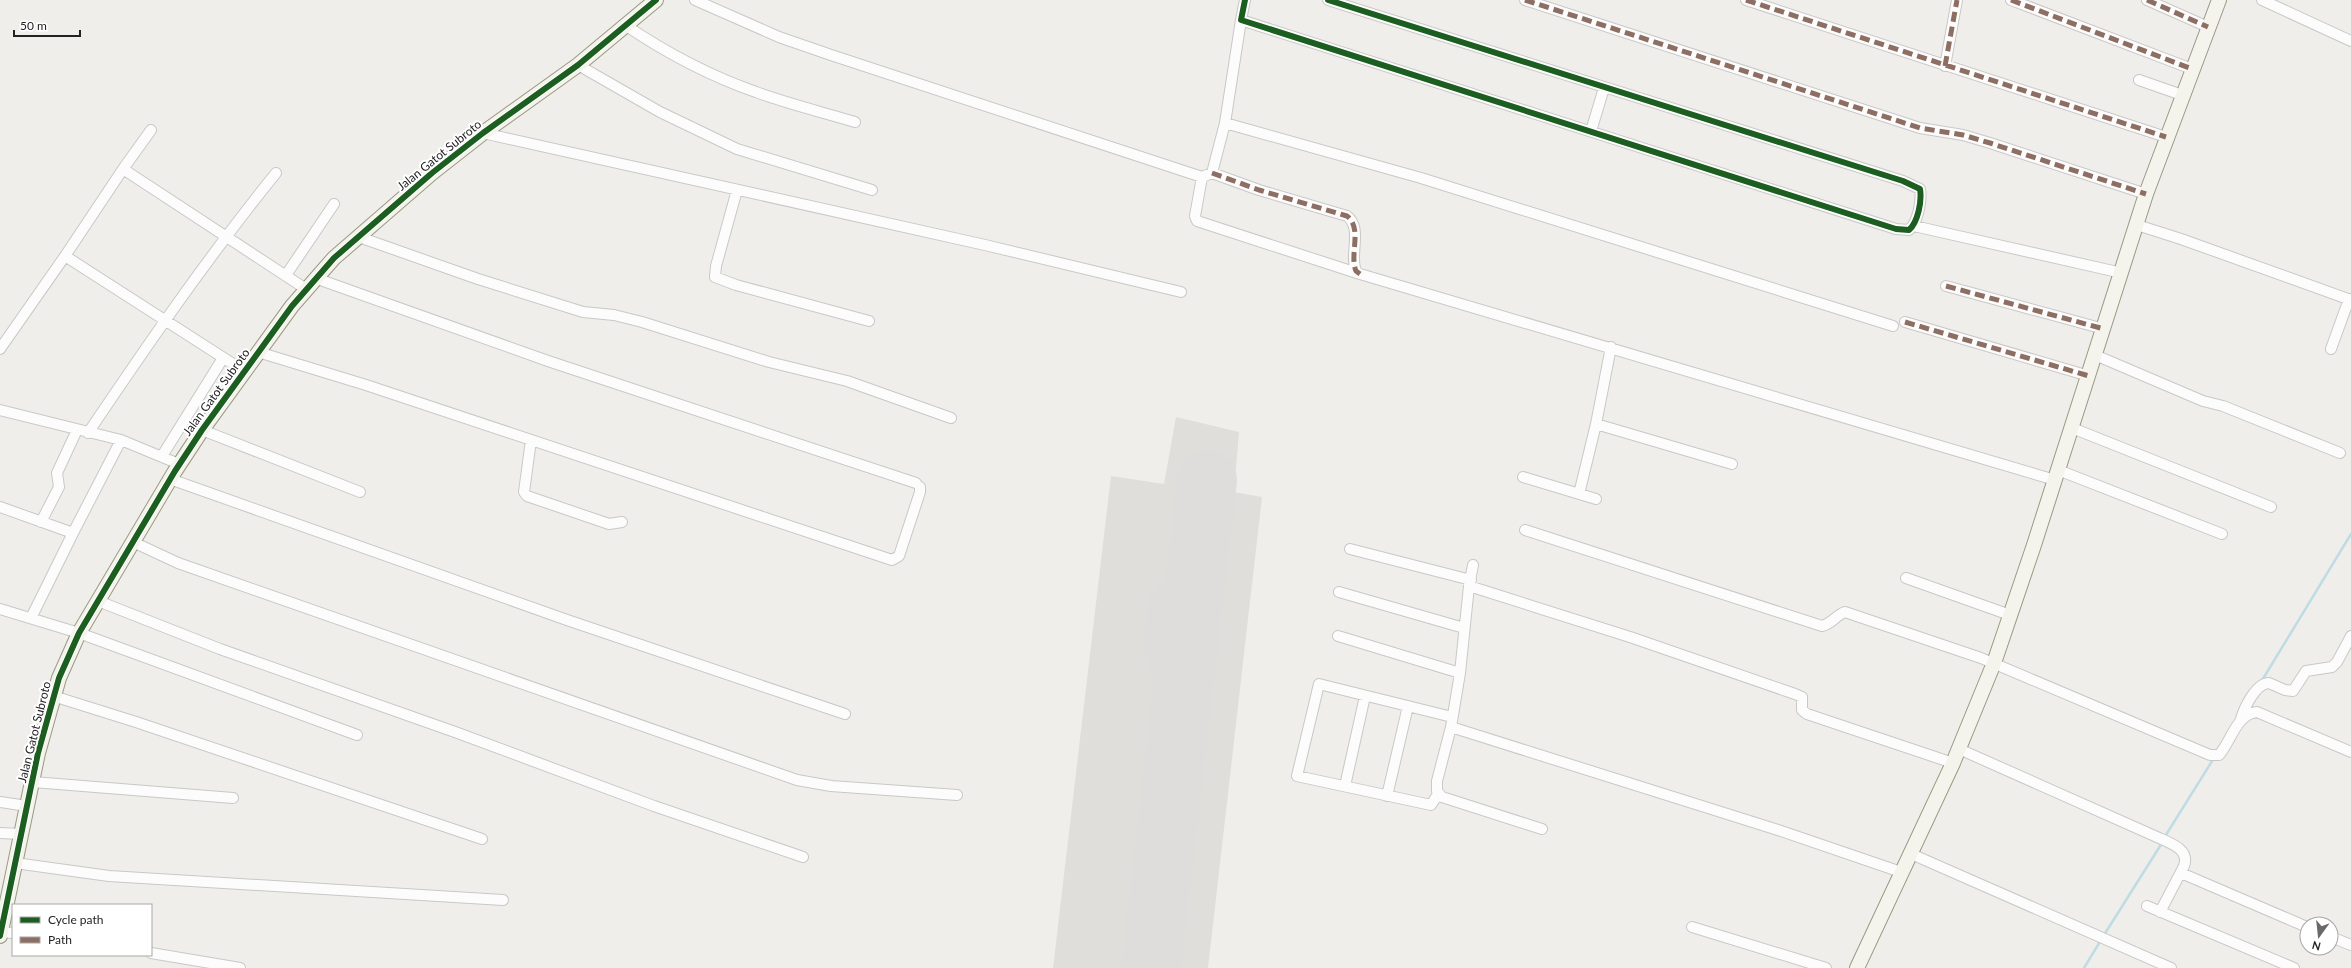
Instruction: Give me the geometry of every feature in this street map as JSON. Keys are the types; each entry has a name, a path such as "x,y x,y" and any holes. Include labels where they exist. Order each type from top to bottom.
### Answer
{"street":[{"name":"Jalan Gatot Subroto","path":"5,934 14,863 53,696 79,634 179,464 202,430 258,352 315,278 432,173 483,133 578,65 656,0"},
{"path":"694,0 779,37 823,52 1202,177 1212,173 1259,190 1347,216 1354,224 1354,263 1356,271 1360,274"},
{"path":"1212,173 1225,123 1245,0"},
{"path":"1241,20 1896,228 1909,230 1914,226 1921,194 1920,190 1913,186 1328,0"},
{"path":"1525,0 1920,128 1963,135 2146,194"},
{"path":"1746,0 2166,137"},
{"path":"1945,66 1957,0"},
{"path":"2011,0 2192,69"},
{"path":"2147,0 2208,27"},
{"path":"1857,968 1909,853 1953,763 1994,663 2089,376 2146,194 2166,137 2219,0"},
{"path":"2262,0 2351,41"},
{"path":"625,25 682,59 728,81 778,100 855,122"},
{"path":"578,65 660,112 737,149 872,190"},
{"path":"2139,80 2182,95"},
{"path":"1591,131 1604,88"},
{"path":"1225,123 1421,178 1893,326"},
{"path":"0,349 151,130"},
{"path":"483,133 985,245 1181,292"},
{"path":"123,169 306,289"},
{"path":"88,433 165,319 225,237 276,173"},
{"path":"1202,177 1196,216 1197,221 1360,274 2056,475 2222,534"},
{"path":"737,190 716,266 715,277 730,284 868,321"},
{"path":"286,275 334,204"},
{"path":"2137,225 2350,299 2331,349"},
{"path":"1914,226 2122,274"},
{"path":"359,237 471,277 583,312 614,315 642,322 769,362 848,381 951,418"},
{"path":"65,256 244,371"},
{"path":"258,352 366,385 892,560 899,556 920,492 918,485 548,361 315,278"},
{"path":"1946,286 2104,329"},
{"path":"1905,322 2089,376"},
{"path":"1579,494 1596,424 1611,347"},
{"path":"2095,356 2203,401 2228,408 2340,453"},
{"path":"162,456 224,358"},
{"path":"0,410 121,440 179,464"},
{"path":"1596,424 1732,464"},
{"path":"2072,428 2271,507"},
{"path":"41,522 59,488 57,473 77,430"},
{"path":"202,430 360,492"},
{"path":"32,618 73,533 121,440"},
{"path":"531,440 524,492 528,496 609,524 622,522"},
{"path":"1523,477 1596,499"},
{"path":"170,479 574,623 846,714"},
{"path":"0,508 73,533"},
{"path":"1525,530 1822,626 1829,624 1840,614 1845,612 1994,663 2213,756 2221,754 2241,720 2245,708 2258,689 2265,683 2289,691 2293,690 2306,671 2329,668 2334,665 2351,636"},
{"path":"133,542 178,563 450,656 797,780 831,786 957,795"},
{"path":"1350,549 1470,583 1795,694 1802,697 1802,710 1807,714 1953,763"},
{"path":"1474,565 1470,583 1460,673 1452,722 1437,782 1438,794 1431,805 1297,776 1319,684 1408,706 1452,722 1901,872"},
{"path":"1906,578 2010,615"},
{"path":"1339,592 1464,628"},
{"path":"98,601 220,649 654,806 803,857"},
{"path":"0,609 79,634 357,735"},
{"path":"1338,636 1460,673"},
{"path":"53,696 136,722 482,838"},
{"path":"1345,786 1365,696"},
{"path":"1387,796 1408,706"},
{"path":"2241,720 2248,714 2259,712 2351,752"},
{"path":"1959,748 2157,836 2185,854 2186,861 2181,873 2160,912"},
{"path":"33,782 233,798"},
{"path":"1438,794 1542,828"},
{"path":"0,802 27,806"},
{"path":"0,833 21,834"},
{"path":"1909,853 2171,968"},
{"path":"14,863 109,876 503,900"},
{"path":"2181,873 2299,924"},
{"path":"2147,906 2294,968"},
{"path":"1692,928 1826,968"},
{"path":"2339,940 2351,945"},
{"path":"152,953 240,968"}],"shaded area":[{"path":"1176,417 1239,432 1234,492 1262,497 1208,968 1053,968 1111,476 1164,484"}],"waterway":[{"path":"2261,682 2351,534"},
{"path":"2164,838 2214,758"},
{"path":"2104,935 2162,843"},
{"path":"2084,968 2101,940"}],"taxiway":[{"path":"1177,745 1170,701 1156,643 1159,605 1166,594 1172,591 1194,592"}],"runway":[{"path":"1151,968 1207,480"}],"marked path":[{"path":"1525,0 1920,128 1963,135 2146,194"},
{"path":"1746,0 2166,137"},
{"path":"1945,66 1957,0"},
{"path":"2011,0 2192,69"},
{"path":"2147,0 2208,27"},
{"path":"1212,173 1259,190 1347,216 1352,221 1354,227 1354,265 1356,271 1360,274"},
{"path":"1946,286 2104,329"},
{"path":"1905,322 2089,376"}],"cycle path":[{"path":"0,936 38,753 59,678 79,633 175,471 202,430 292,306 334,258 432,173 483,133 578,65 656,0"},
{"path":"1245,0 1241,20 1896,229 1909,230 1917,217 1920,205 1920,189 1903,181 1328,0"}]}
